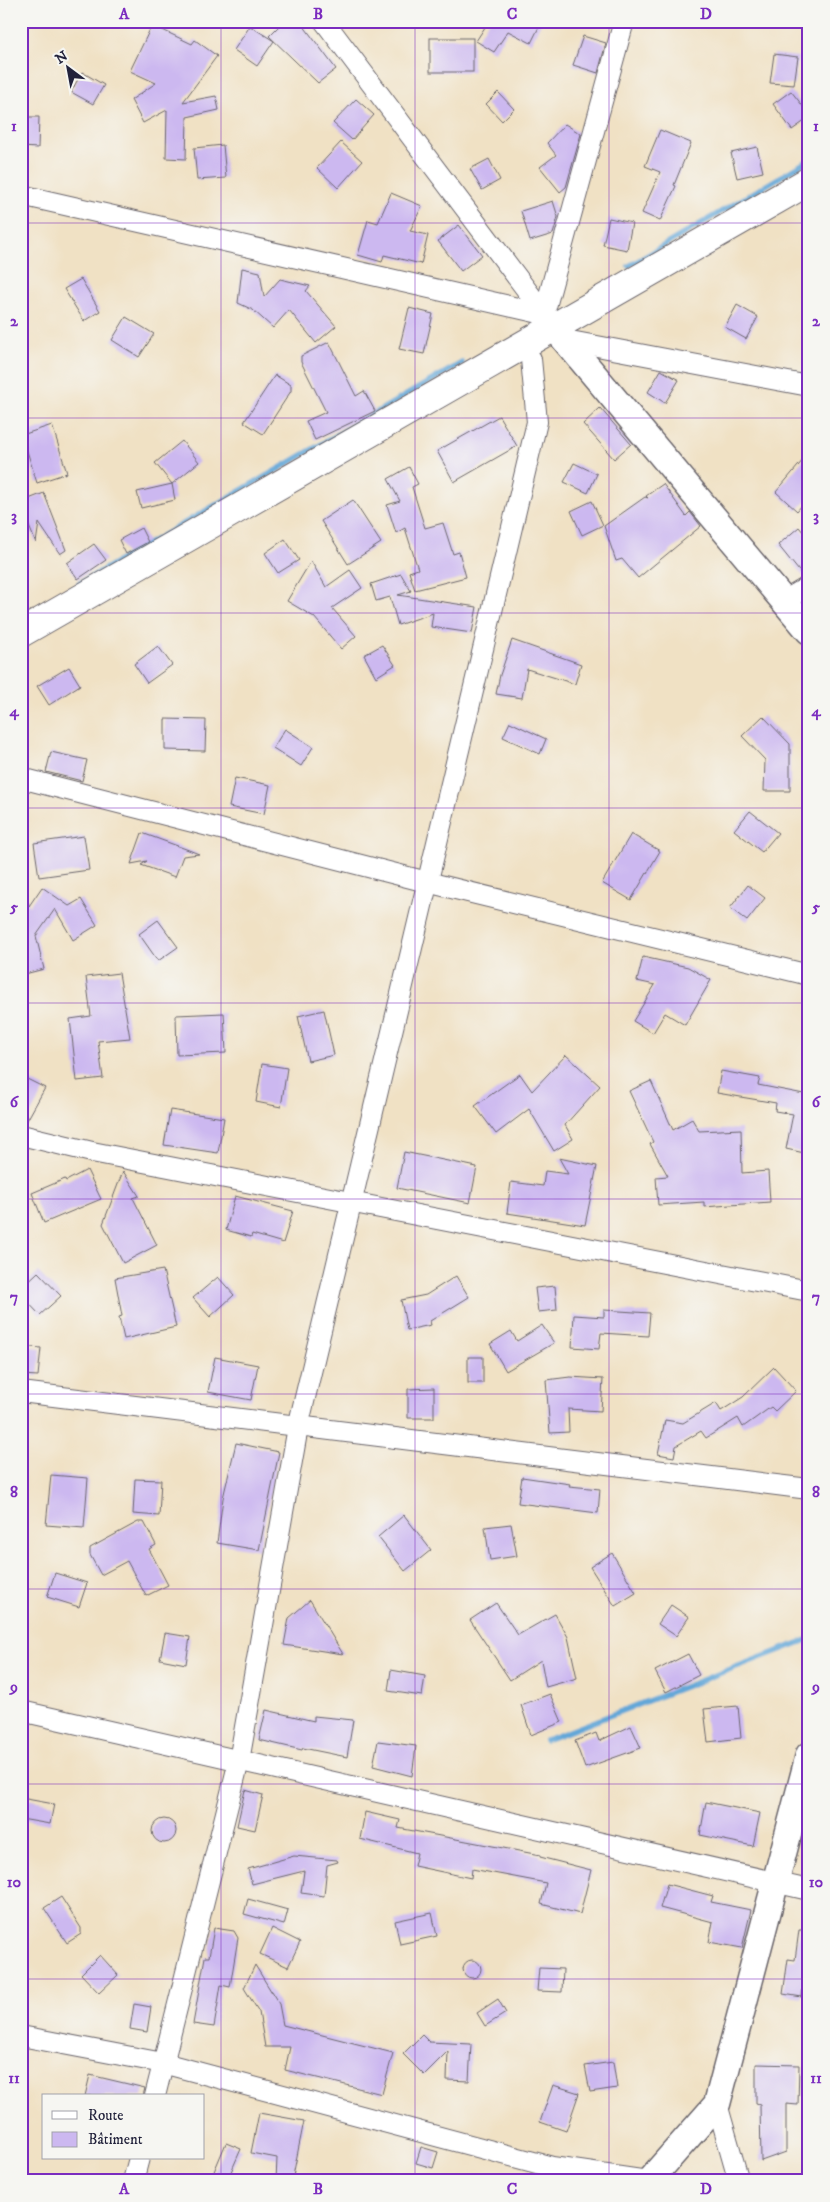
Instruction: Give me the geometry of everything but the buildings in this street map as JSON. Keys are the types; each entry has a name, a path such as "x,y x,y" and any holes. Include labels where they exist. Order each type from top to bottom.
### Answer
{"highway":[{"path":"21,633 809,181"},
{"path":"21,652 531,359 554,327 809,200"}],"street":[{"path":"324,21 554,327 809,631"},
{"path":"554,327 624,21"},
{"path":"21,195 554,327 809,386"},
{"path":"156,2094 239,1762 298,1426 537,422 531,359"},
{"path":"784,601 809,586"},
{"path":"21,778 427,882 809,974"},
{"path":"21,1135 92,1152 809,1292"},
{"path":"21,1392 809,1489"},
{"path":"21,1712 809,1890"},
{"path":"21,2036 164,2063 552,2167 648,2181 717,2104 809,1756"},
{"path":"717,2104 739,2181"},
{"path":"133,2181 138,2160"}],"waterway":[{"path":"629,266 809,160"},
{"path":"79,584 462,363"},
{"path":"546,1740 809,1639"}]}
